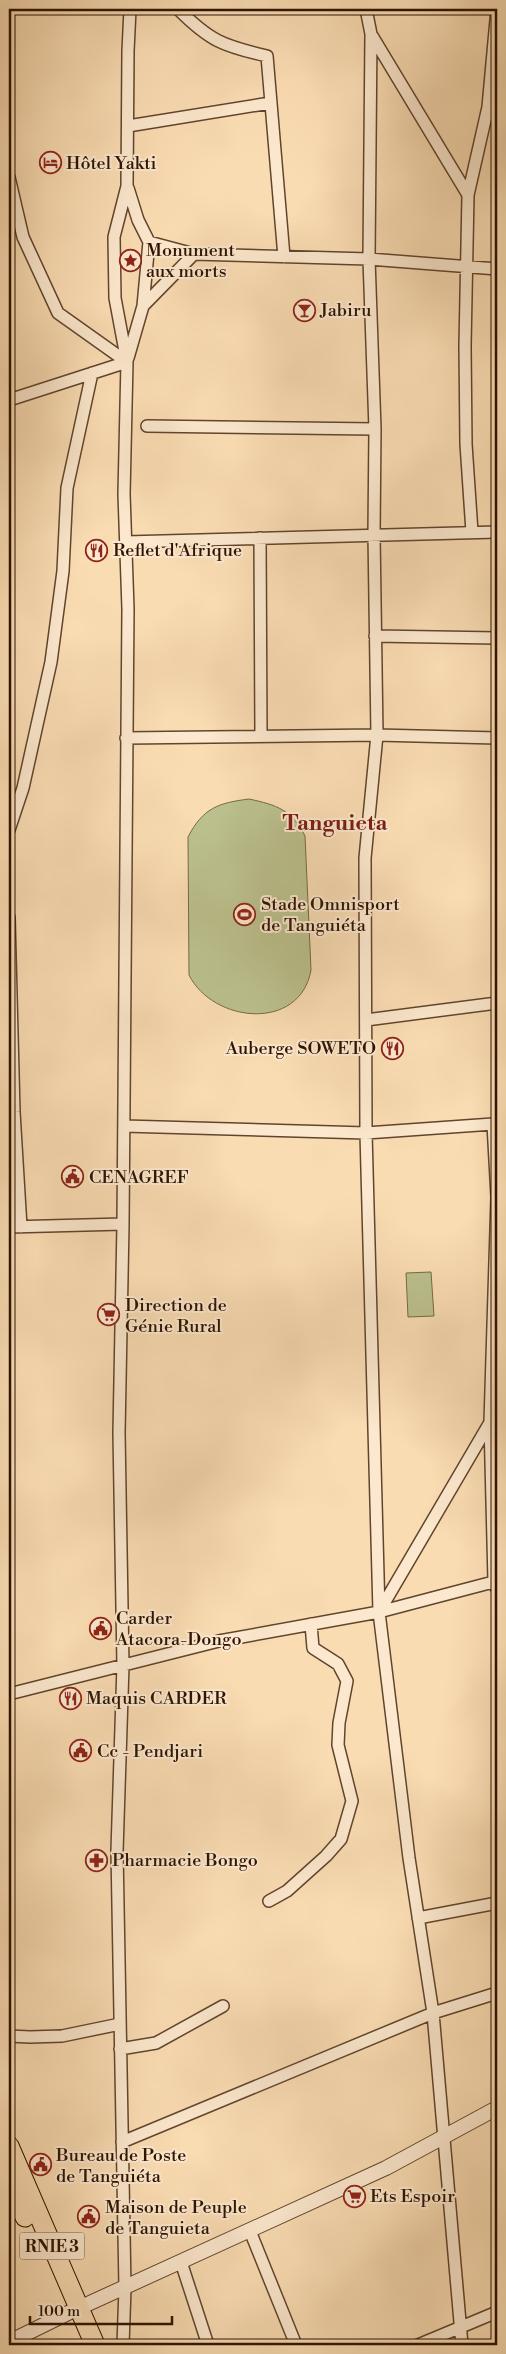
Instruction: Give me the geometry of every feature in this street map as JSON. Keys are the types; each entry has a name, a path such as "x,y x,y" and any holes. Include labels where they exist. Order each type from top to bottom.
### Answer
{"highway":[{"name":"RNIE 3","path":"9,2146 74,2310 82,2345"},
{"name":"RNIE 3","path":"10,2187 74,2310 95,2345"}],"street":[{"path":"123,2345 125,2288 117,1852 123,1665 119,1433 123,1224 128,609 124,494 127,362 115,298 114,237 127,186 130,9"},
{"path":"178,9 199,31 228,47 267,56 284,257"},
{"path":"366,9 371,34 369,259 375,429 374,534 377,735 365,858 366,1133 379,1612 418,1918 433,2012 462,2345"},
{"path":"472,532 466,434 468,195 488,107 496,9"},
{"path":"371,34 468,195"},
{"path":"128,126 270,103"},
{"path":"9,177 23,237 58,313 127,362"},
{"path":"127,186 138,220 149,242 143,306 127,362"},
{"path":"149,242 194,254 369,259 497,269"},
{"path":"143,306 194,254"},
{"path":"9,400 127,362"},
{"path":"9,830 23,788 51,662 63,571 67,488 92,373"},
{"path":"147,426 375,429"},
{"path":"126,542 497,532"},
{"path":"260,538 261,736"},
{"path":"375,636 497,638"},
{"path":"126,738 377,735 497,738"},
{"path":"9,917 15,1227 123,1224"},
{"path":"366,1020 497,1003"},
{"path":"9,1694 220,1641 379,1612 496,1584 490,1422 497,1197 493,1124 366,1133 124,1126"},
{"path":"379,1612 497,1410"},
{"path":"269,1901 287,1891 326,1856 340,1839 352,1801 338,1745 339,1723 347,1681 338,1664 313,1648 311,1624"},
{"path":"418,1918 497,1903"},
{"path":"122,2142 433,2012 497,1993"},
{"path":"120,2050 156,2043 223,2006"},
{"path":"9,2036 62,2036 120,2024"},
{"path":"9,2342 74,2310 386,2168 497,2108"},
{"path":"250,2231 296,2345"},
{"path":"181,2262 208,2345"},
{"path":"418,2345 497,2312"}],"green space":[{"path":"249,799 276,806 283,810 295,820 305,836 311,970 304,990 291,1004 274,1011 255,1014 235,1011 217,1003 201,991 189,975 188,837 206,813 220,805"},
{"path":"431,1272 434,1316 408,1317 406,1273"}],"place":[{"name":"Hôtel Yakti","path":"50,163"},
{"name":"Monument aux morts","path":"130,260"},
{"name":"Jabiru","path":"304,310"},
{"name":"Reflet d'Afrique","path":"97,550"},
{"name":"Stade Omnisport de Tanguiéta","path":"245,914"},
{"name":"Auberge SOWETO","path":"392,1048"},
{"name":"CENAGREF","path":"73,1177"},
{"name":"Direction de Génie Rural","path":"109,1315"},
{"name":"Carder Atacora-Dongo","path":"100,1628"},
{"name":"Maquis CARDER","path":"70,1698"},
{"name":"Cc - Pendjari","path":"81,1751"},
{"name":"Pharmacie Bongo","path":"96,1860"},
{"name":"Bureau de Poste de Tanguiéta","path":"40,2165"},
{"name":"Ets Espoir","path":"354,2196"},
{"name":"Maison de Peuple de Tanguieta","path":"89,2217"}],"district":[{"name":"Tanguieta","path":"335,822"}]}
